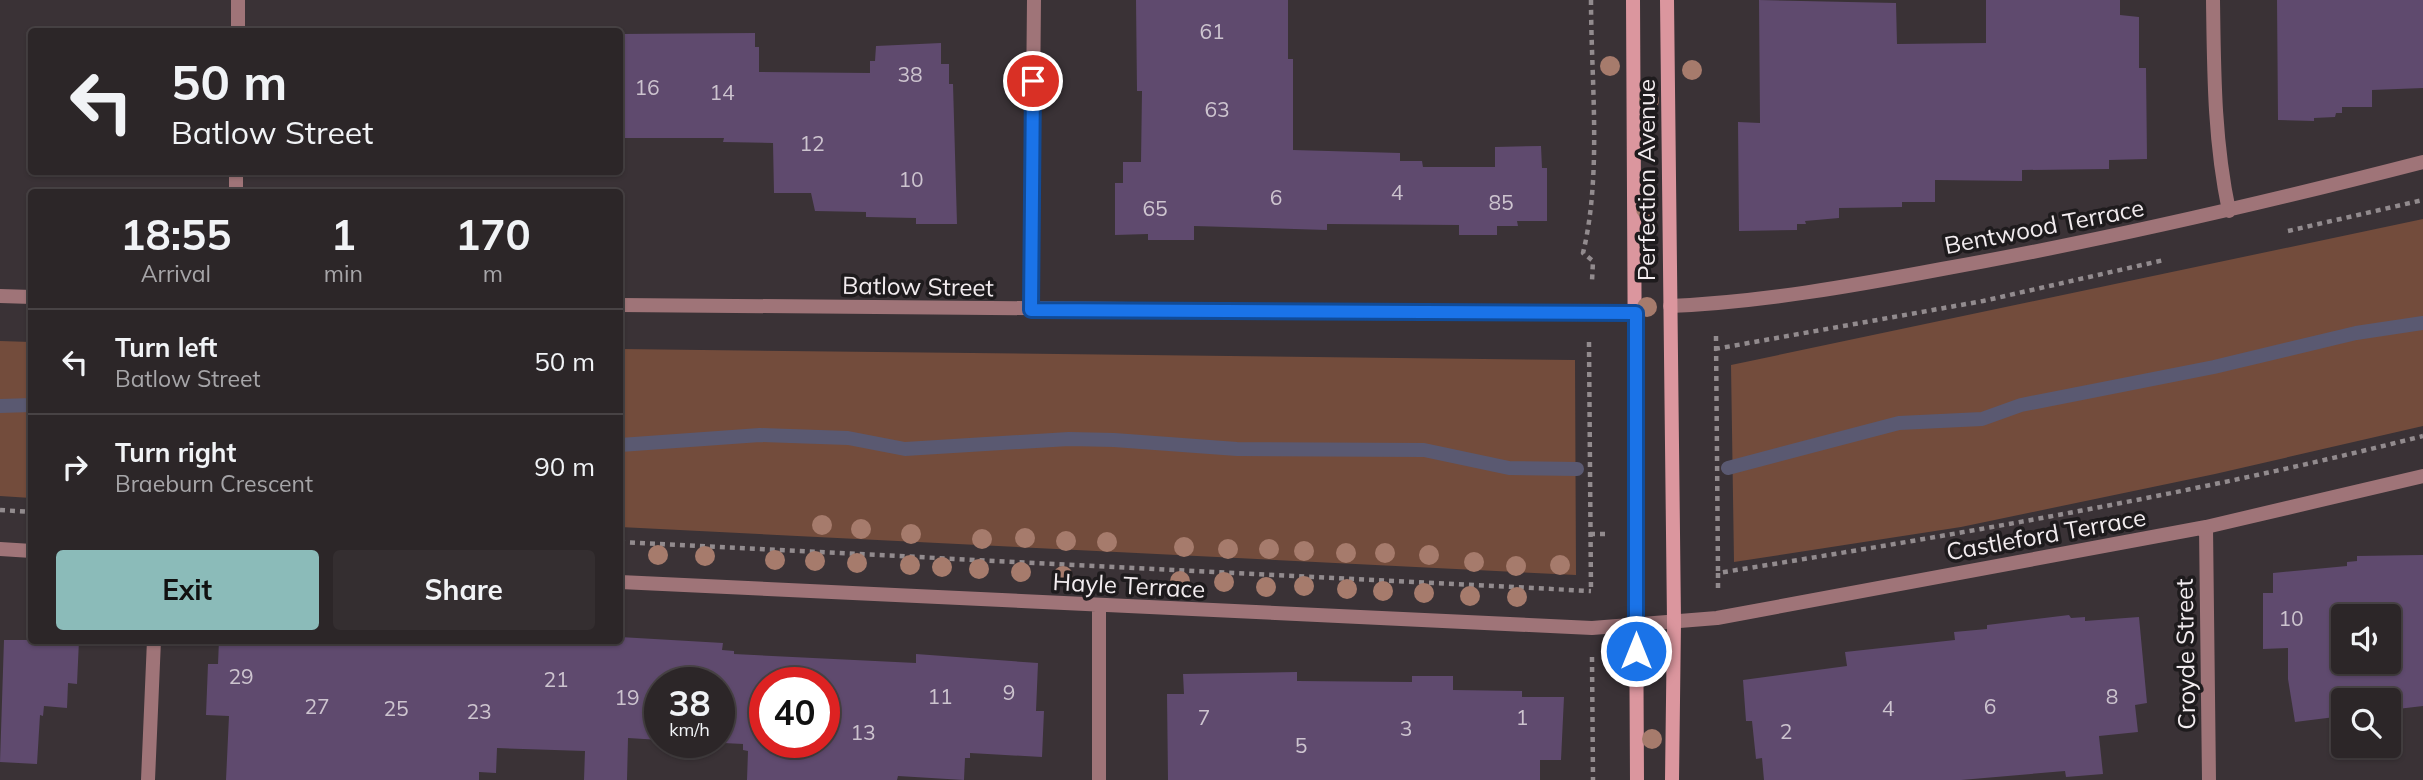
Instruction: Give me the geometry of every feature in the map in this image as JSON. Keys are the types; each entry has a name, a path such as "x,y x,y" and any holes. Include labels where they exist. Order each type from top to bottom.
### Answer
{"street":[{"path":"238,0 238,28"},
{"path":"1031,310 1034,0"},
{"name":"Perfection Avenue","path":"1633,0 1637,780"},
{"name":"Perfection Avenue","path":"1668,0 1674,622 1672,780"},
{"path":"2213,0 2214,116 2219,162 2229,211"},
{"name":"Bentwood Terrace","path":"1670,306 1757,300 1877,281 2106,238 2229,211 2423,162"},
{"path":"0,296 28,297"},
{"name":"Batlow Street","path":"623,305 1636,313"},
{"name":"Castleford Terrace","path":"1636,626 1717,618 2206,527 2423,476"},
{"name":"Croyde Street","path":"2206,527 2209,780"},
{"path":"0,549 28,551"},
{"name":"Hayle Terrace","path":"623,582 1099,607 1592,628 1636,626"},
{"path":"1099,607 1099,780"},
{"path":"148,780 154,644"}],"path":[{"path":"1591,0 1591,198 1590,224 1583,253 1593,261"},
{"path":"1716,336 1718,588"},
{"path":"1588,352 1591,605"},
{"path":"1718,573 1995,528 2216,484 2423,436"},
{"path":"0,510 28,512"},
{"path":"623,542 1591,591"},
{"path":"1593,653 1593,780"}],"shaded area":[{"path":"2423,219 2423,426 2215,474 1961,527 1734,562 1731,365"},
{"path":"0,341 28,342 28,498 0,496"},
{"path":"623,349 1575,360 1576,575 623,527"}],"building":[{"path":"1136,0 1288,0 1288,59 1293,59 1293,150 1400,153 1400,161 1422,161 1423,167 1495,167 1495,147 1541,146 1542,168 1547,168 1547,221 1517,221 1518,226 1497,226 1497,235 1459,235 1459,225 1327,224 1327,230 1194,226 1194,240 1148,240 1148,234 1115,235 1115,183 1123,183 1123,162 1141,162 1142,91 1137,91"},
{"path":"1759,0 1896,3 1897,44 1986,43 1986,0 2120,0 2120,15 2139,17 2139,68 2146,68 2147,159 2109,160 2109,169 2022,170 2022,181 1935,180 1935,202 1902,202 1902,207 1839,208 1839,218 1805,221 1806,224 1797,224 1797,230 1739,231 1738,122 1760,123"},
{"path":"2277,0 2423,0 2423,88 2372,90 2372,107 2342,107 2342,113 2336,113 2335,117 2314,118 2314,121 2278,120"},
{"path":"755,33 755,47 759,47 759,72 870,73 870,61 875,61 876,46 941,43 941,64 949,64 949,84 953,84 957,224 916,224 916,218 866,217 866,212 815,211 811,193 774,193 773,143 723,142 724,138 623,138 623,34"},
{"path":"2423,555 2423,706 2401,709 2401,688 2331,688 2331,718 2295,722 2288,679 2288,648 2263,649 2263,593 2273,593 2273,573 2347,566 2347,562 2357,561 2357,556"},
{"path":"2069,615 2071,618 2085,617 2085,621 2139,617 2147,703 2135,705 2138,732 2099,736 2103,774 2066,777 2065,771 1961,780 1764,780 1762,758 1756,759 1752,721 1746,721 1743,680 1847,666 1845,652 1955,640 1954,632"},
{"path":"623,637 723,643 722,650 734,651 734,654 916,663 916,654 1038,663 1036,711 1044,711 1042,757 970,753 970,758 965,758 964,780 898,776 897,780 747,780 748,751 743,750 743,744 735,744 735,667 644,667 644,739 628,738 627,780 584,780 585,751 497,748 496,773 479,772 479,780 226,780 229,716 206,715 208,664 218,664 219,644 623,644"},
{"path":"4,640 28,640 28,644 79,644 77,684 68,683 67,708 44,706 43,716 40,715 37,764 0,762"},
{"path":"1297,672 1297,681 1412,682 1412,676 1453,676 1453,690 1522,691 1522,697 1564,697 1561,760 1540,760 1540,780 1168,780 1167,694 1184,694 1183,674"}],"waterway":[{"path":"1728,468 1899,423 1982,419 2021,405 2214,367 2356,333 2423,323"},
{"path":"0,406 28,405"},
{"path":"623,445 760,435 848,438 905,449 1069,439 1114,440 1237,449 1424,450 1509,468 1577,469"}],"route":[{"path":"1033,81 1031,310 1636,313 1636,651"}]}
